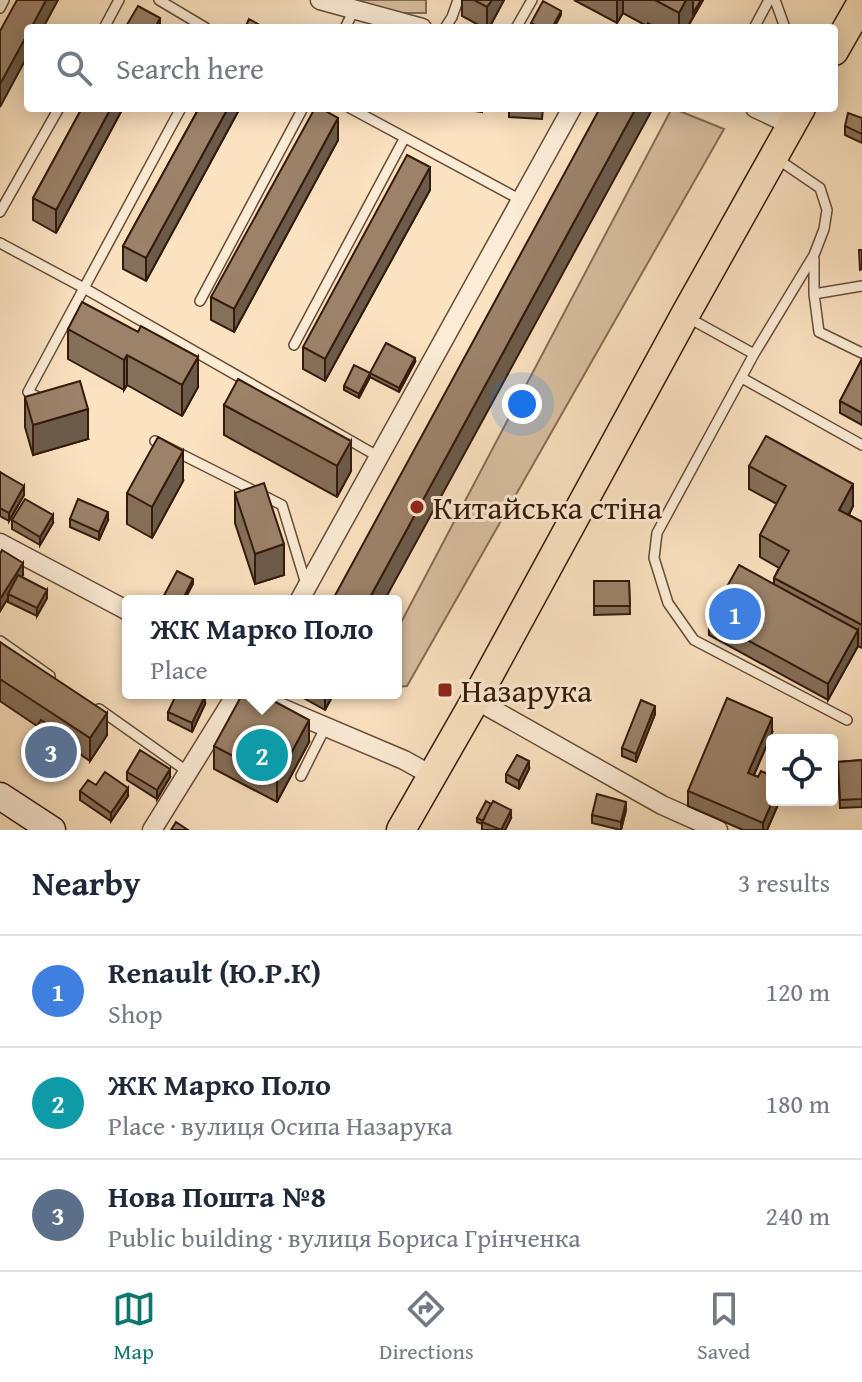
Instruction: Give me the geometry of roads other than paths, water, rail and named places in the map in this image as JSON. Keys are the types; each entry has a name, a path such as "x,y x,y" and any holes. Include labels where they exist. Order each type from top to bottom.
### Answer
{"main road":[{"path":"838,44 862,3"},
{"path":"401,830 476,700 796,117"},
{"path":"0,797 52,830"}],"street":[{"path":"320,0 408,24"},
{"path":"303,594 570,112"},
{"path":"773,112 796,117"},
{"path":"0,543 122,608"},
{"path":"152,830 233,699"},
{"path":"261,699 433,776"},
{"path":"476,700 662,805 718,830"}],"lane":[{"path":"0,8 4,0"},
{"path":"106,24 119,0"},
{"path":"159,0 199,24"},
{"path":"447,24 458,0"},
{"path":"518,24 532,0"},
{"path":"756,24 769,0"},
{"path":"775,0 784,24"},
{"path":"347,24 354,9"},
{"path":"0,212 57,112"},
{"path":"49,403 28,392 179,112"},
{"path":"200,301 301,112"},
{"path":"357,112 521,200"},
{"path":"294,345 404,139"},
{"path":"773,156 820,188 827,210 824,229 814,255 754,354 657,533 654,558 668,603 694,640 847,720"},
{"path":"0,243 379,457"},
{"path":"814,255 814,294 819,332 862,353"},
{"path":"814,294 862,286"},
{"path":"685,315 754,354"},
{"path":"742,378 862,445"},
{"path":"155,441 282,505 303,594"},
{"path":"0,641 59,682"},
{"path":"95,707 188,772"},
{"path":"301,776 326,726"}],"place":[{"name":"Китайська стіна","path":"417,507"},
{"name":"Renault (Ю.Р.К)","path":"735,614"},
{"name":"Назарука","path":"445,690"},
{"name":"Нова Пошта №8","path":"51,752"},
{"name":"ЖК Марко Поло","path":"262,755"}]}
